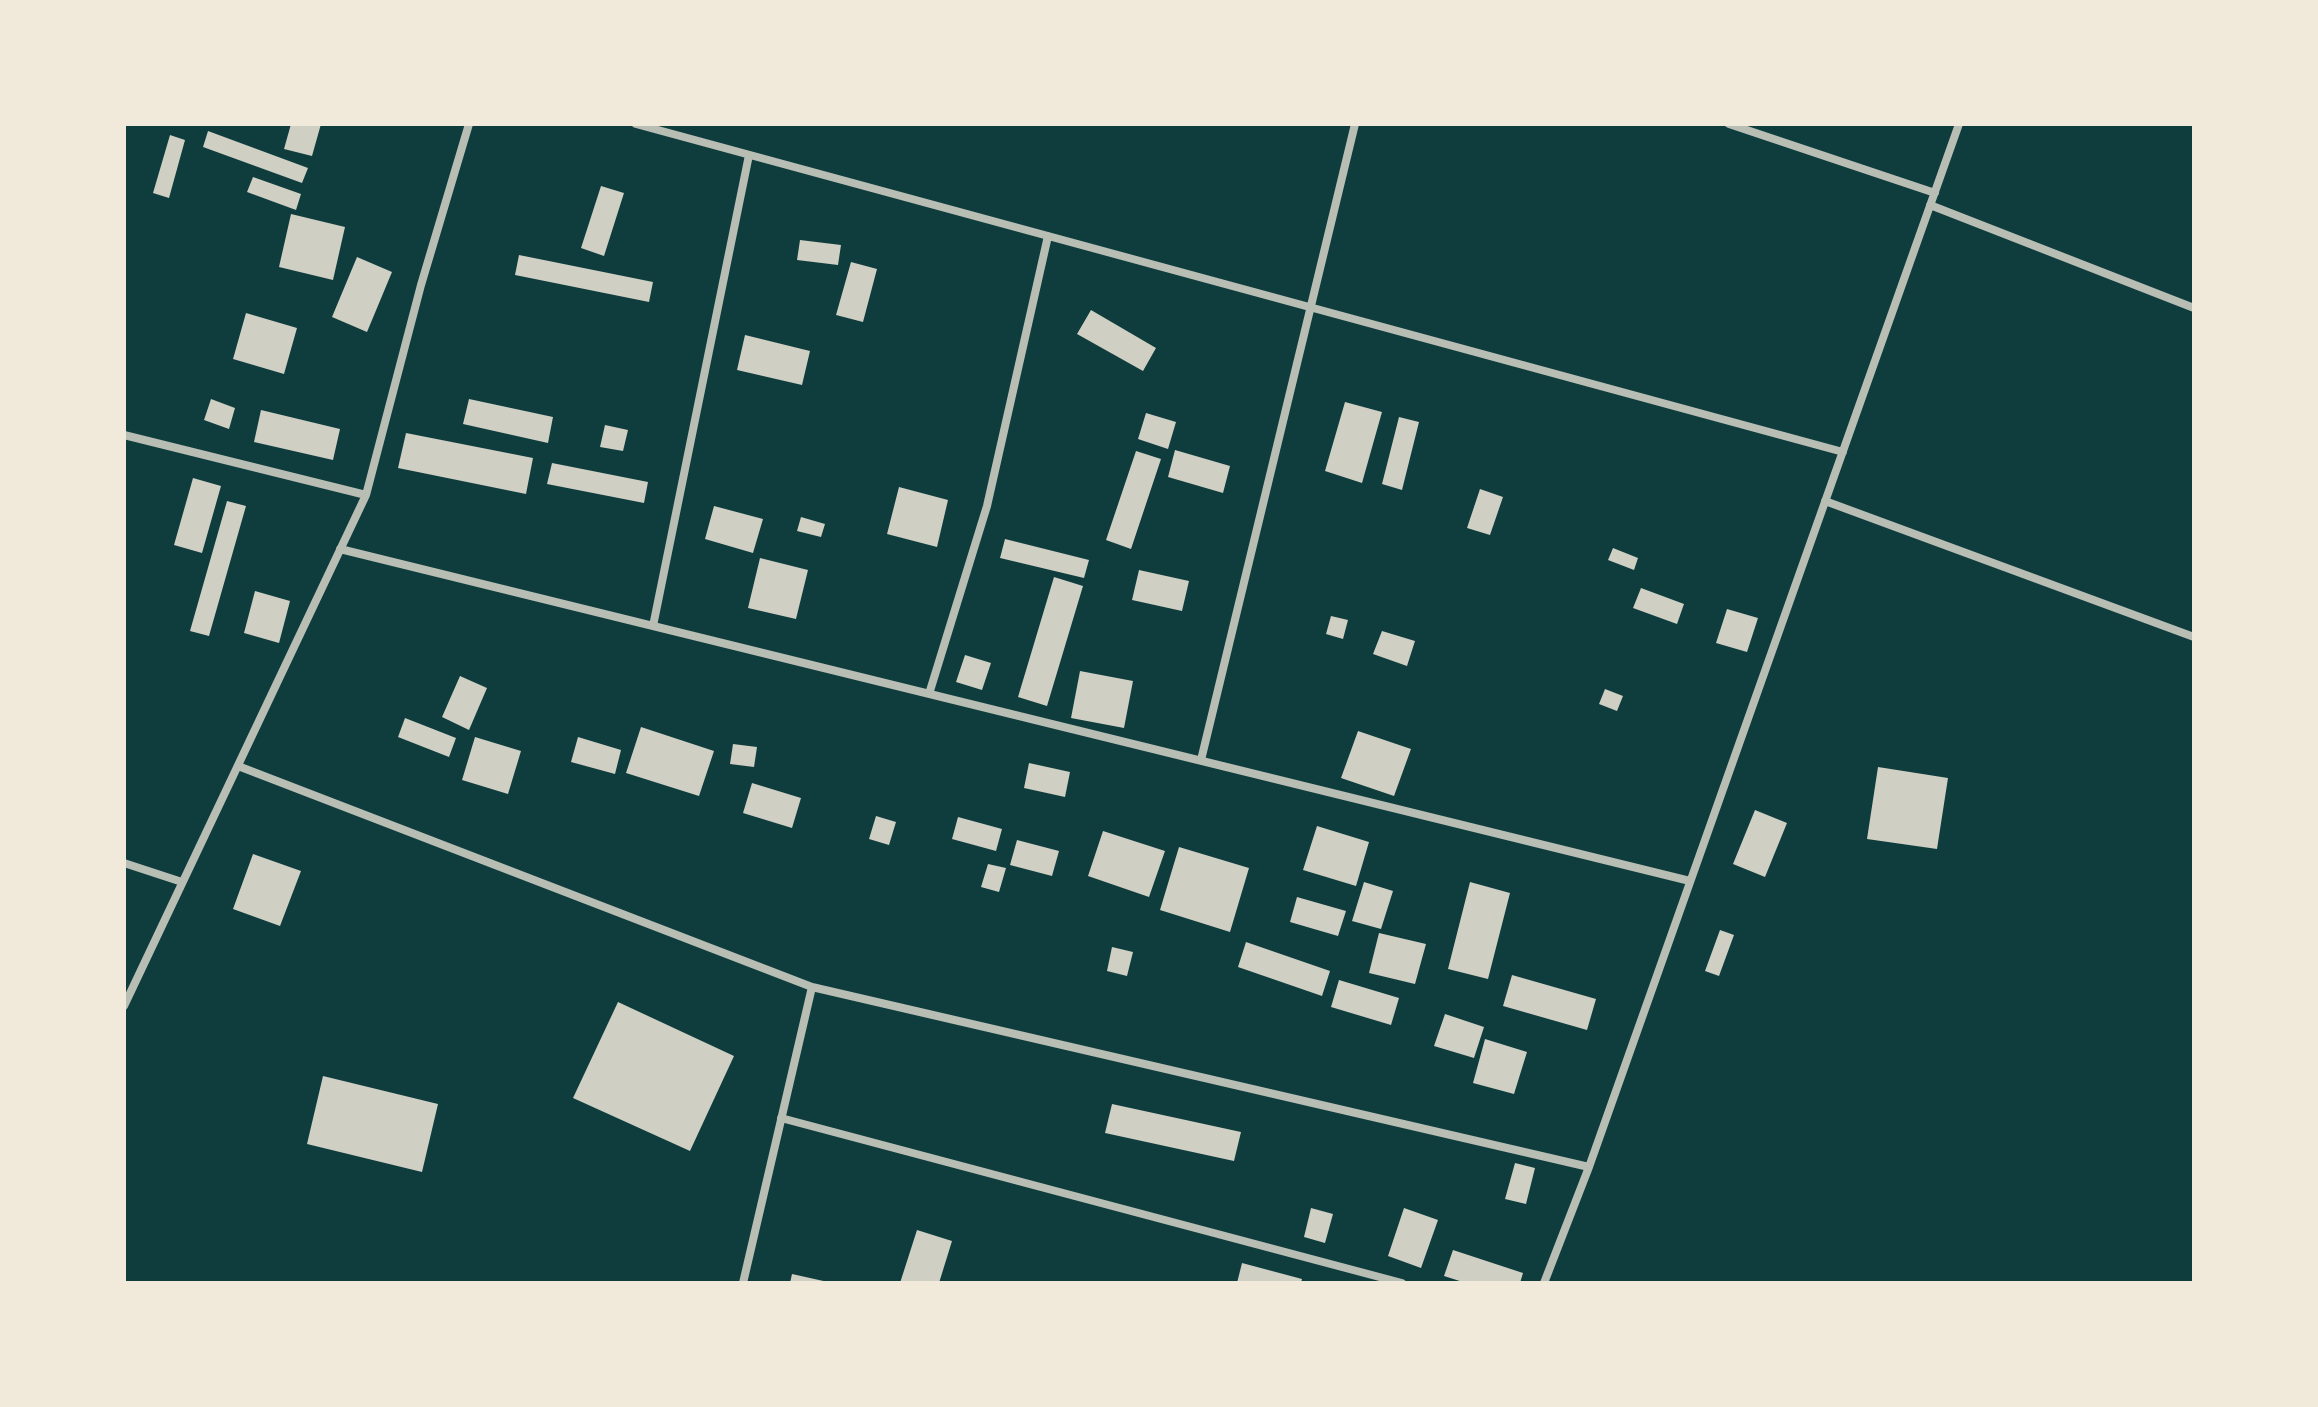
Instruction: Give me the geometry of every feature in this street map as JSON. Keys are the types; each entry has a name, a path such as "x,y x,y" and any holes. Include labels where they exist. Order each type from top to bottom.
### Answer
{"street":[{"path":"124,1006 366,495 421,285 469,124"},
{"path":"636,124 1843,452"},
{"path":"1201,760 1355,124"},
{"path":"1729,124 1935,193"},
{"path":"1544,1283 1589,1167 1959,124"},
{"path":"653,626 749,155"},
{"path":"1930,205 2194,308"},
{"path":"929,694 987,506 1048,236"},
{"path":"124,435 366,495"},
{"path":"1825,501 2194,637"},
{"path":"340,549 1690,881"},
{"path":"238,766 812,987 1589,1167"},
{"path":"124,863 182,882"},
{"path":"743,1283 812,987"},
{"path":"781,1118 1402,1283"}],"building":[{"path":"291,124 321,124 312,156 284,149"},
{"path":"208,131 308,168 302,183 203,147"},
{"path":"170,135 185,140 169,198 153,193"},
{"path":"253,177 301,194 296,210 247,192"},
{"path":"601,186 624,193 604,256 581,248"},
{"path":"291,214 345,227 333,280 279,267"},
{"path":"800,240 841,245 838,265 797,260"},
{"path":"519,255 653,282 649,302 515,275"},
{"path":"357,257 392,272 367,332 332,317"},
{"path":"851,262 877,269 863,322 836,315"},
{"path":"1091,310 1156,348 1143,371 1077,334"},
{"path":"246,313 297,328 284,374 233,359"},
{"path":"745,335 810,351 802,385 737,370"},
{"path":"211,399 235,408 229,429 204,420"},
{"path":"469,399 553,417 548,443 463,424"},
{"path":"1345,402 1382,412 1362,483 1325,471"},
{"path":"261,410 340,429 333,460 254,442"},
{"path":"1146,413 1176,422 1168,449 1138,439"},
{"path":"1399,417 1419,422 1402,490 1382,484"},
{"path":"605,425 628,430 623,451 600,447"},
{"path":"406,433 533,458 526,494 398,468"},
{"path":"1175,450 1230,466 1223,493 1168,477"},
{"path":"1136,451 1161,459 1131,549 1106,540"},
{"path":"552,463 648,482 644,503 547,484"},
{"path":"193,478 221,486 202,553 174,545"},
{"path":"899,487 948,500 937,547 887,534"},
{"path":"1480,489 1503,497 1490,535 1467,528"},
{"path":"227,501 246,506 209,636 190,631"},
{"path":"714,506 763,519 753,553 705,539"},
{"path":"801,517 825,524 821,537 797,531"},
{"path":"1005,539 1089,560 1084,578 1000,558"},
{"path":"1613,548 1638,558 1634,570 1608,560"},
{"path":"760,558 808,570 796,619 748,608"},
{"path":"1139,570 1189,581 1182,611 1132,600"},
{"path":"1054,577 1083,586 1047,706 1018,697"},
{"path":"1641,588 1684,604 1677,624 1633,608"},
{"path":"255,591 290,601 279,643 244,633"},
{"path":"1727,609 1758,618 1747,652 1716,643"},
{"path":"1331,616 1348,620 1343,639 1326,634"},
{"path":"1382,631 1415,641 1407,666 1373,654"},
{"path":"965,655 991,663 982,690 956,682"},
{"path":"1080,671 1133,681 1124,728 1071,718"},
{"path":"460,676 487,688 469,730 442,717"},
{"path":"1605,689 1623,696 1617,711 1599,704"},
{"path":"405,718 456,738 449,757 398,737"},
{"path":"641,727 714,751 699,796 626,773"},
{"path":"1358,731 1411,749 1394,796 1341,778"},
{"path":"475,737 521,751 508,794 462,780"},
{"path":"578,737 621,750 615,774 571,762"},
{"path":"733,744 757,747 754,767 730,764"},
{"path":"1029,763 1070,772 1065,797 1024,788"},
{"path":"1878,767 1948,778 1937,849 1867,839"},
{"path":"752,783 801,798 792,828 743,813"},
{"path":"1755,810 1787,823 1765,877 1733,864"},
{"path":"876,816 896,822 889,845 869,839"},
{"path":"958,817 1002,829 996,851 952,839"},
{"path":"1317,826 1369,842 1356,886 1303,870"},
{"path":"1103,831 1165,851 1149,897 1088,876"},
{"path":"1017,840 1059,851 1052,876 1010,865"},
{"path":"1179,847 1249,868 1230,932 1160,910"},
{"path":"253,854 301,871 280,926 233,909"},
{"path":"988,864 1006,868 999,892 981,887"},
{"path":"1364,882 1393,891 1381,929 1352,921"},
{"path":"1470,882 1510,893 1488,979 1448,969"},
{"path":"1297,897 1346,911 1338,936 1290,922"},
{"path":"1720,930 1734,935 1719,976 1705,971"},
{"path":"1379,933 1426,944 1415,984 1369,973"},
{"path":"1246,942 1330,971 1322,996 1238,967"},
{"path":"1112,947 1133,952 1127,976 1107,971"},
{"path":"1512,975 1596,999 1587,1030 1503,1006"},
{"path":"1339,980 1399,998 1391,1025 1331,1007"},
{"path":"618,1002 734,1056 690,1151 573,1098"},
{"path":"1445,1014 1484,1027 1474,1058 1434,1046"},
{"path":"1485,1039 1527,1052 1514,1094 1473,1083"},
{"path":"323,1076 438,1104 422,1172 307,1144"},
{"path":"1112,1104 1241,1132 1234,1161 1105,1133"},
{"path":"1515,1163 1535,1168 1526,1204 1505,1199"},
{"path":"1311,1208 1333,1214 1325,1243 1304,1237"},
{"path":"1404,1208 1438,1220 1421,1268 1388,1256"},
{"path":"917,1230 952,1241 939,1283 900,1283"},
{"path":"1453,1250 1523,1273 1520,1283 1466,1283 1444,1276"},
{"path":"1242,1263 1302,1279 1301,1283 1237,1283"},
{"path":"792,1274 828,1282 790,1283"}]}
